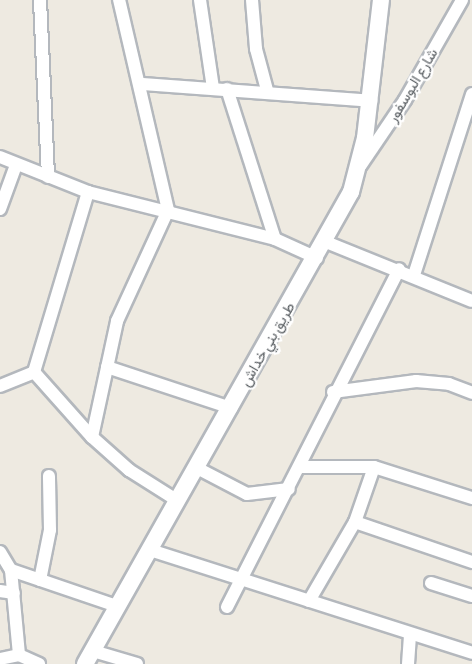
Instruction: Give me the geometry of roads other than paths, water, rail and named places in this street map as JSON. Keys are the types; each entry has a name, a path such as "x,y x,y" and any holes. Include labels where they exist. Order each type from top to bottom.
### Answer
{"main road":[{"name":"طريق بني خداش","path":"89,657 326,242 359,168 371,101 381,0"}],"street":[{"path":"40,0 48,177"},
{"path":"92,437 107,367 126,297 168,210 142,84 119,0"},
{"path":"200,0 213,88"},
{"path":"252,0 256,49 267,90"},
{"name":"شارع البوسفور","path":"359,168 405,100 462,0"},
{"path":"142,84 267,90 371,101"},
{"path":"227,89 275,239"},
{"path":"414,275 472,94"},
{"path":"0,158 88,192 168,210 275,239 317,258"},
{"path":"0,209 16,165"},
{"path":"34,372 88,192"},
{"path":"326,242 414,275 472,301"},
{"path":"227,607 301,467 333,392 399,269"},
{"path":"107,367 231,408"},
{"path":"0,386 34,372"},
{"path":"34,372 92,437 129,470 178,501"},
{"path":"333,392 416,381 449,384 472,393"},
{"path":"301,467 374,466 472,498"},
{"path":"309,601 355,522 374,466"},
{"path":"197,468 248,494 289,489"},
{"path":"40,580 50,530 49,476"},
{"path":"355,522 472,562"},
{"path":"150,550 244,578 410,636 466,651 459,664"},
{"path":"0,552 10,570 19,656"},
{"path":"10,570 117,606"},
{"path":"431,583 472,596"},
{"path":"0,591 14,593"},
{"path":"408,664 410,636"},
{"path":"0,659 19,656 39,664"},
{"path":"89,657 137,664"}]}
